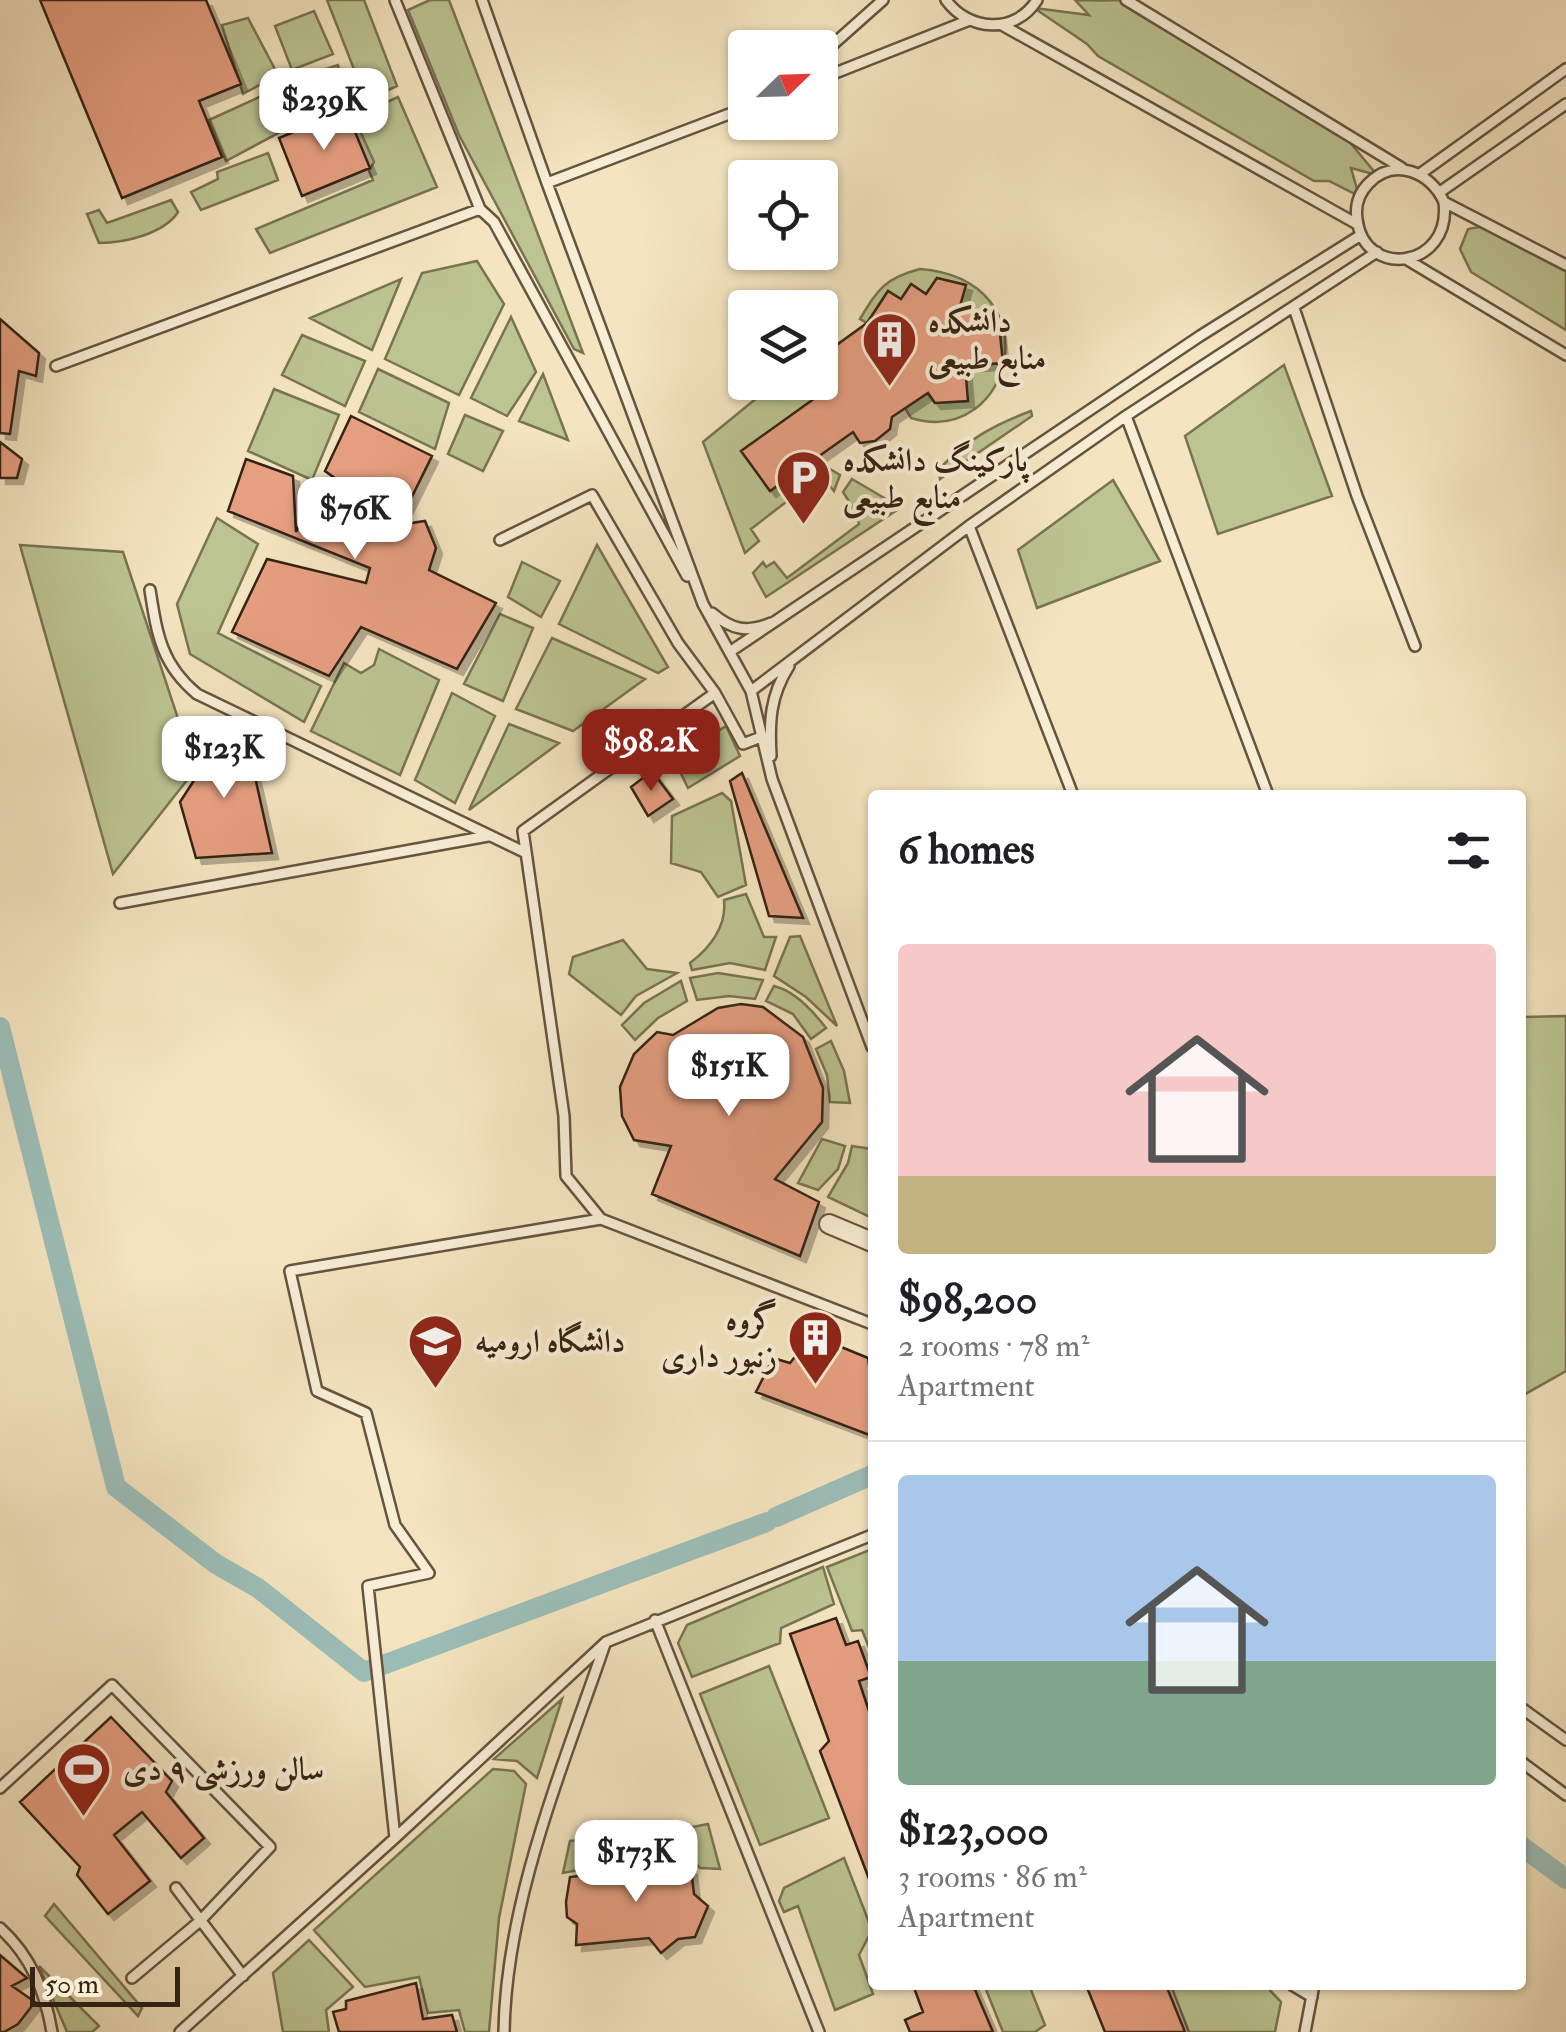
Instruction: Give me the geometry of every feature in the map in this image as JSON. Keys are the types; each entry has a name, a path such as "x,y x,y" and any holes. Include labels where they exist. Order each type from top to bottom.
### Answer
{"street":[{"path":"830,1224 868,1240"}],"lane":[{"path":"395,0 480,209 494,222 751,691 772,779 868,1036"},
{"path":"482,0 703,604 739,630 771,623"},
{"path":"838,40 883,0"},
{"path":"946,0 968,20 984,26 1019,19 1037,0"},
{"path":"1126,0 1405,170"},
{"path":"838,71 968,20"},
{"path":"1002,25 1357,224"},
{"path":"1420,174 1566,69"},
{"path":"1442,197 1566,104"},
{"path":"548,182 728,114"},
{"path":"1566,266 1442,197 1420,174 1391,170 1368,184 1360,196 1357,224 1361,235 1377,252 1406,259 1566,355"},
{"path":"1406,259 1433,246 1442,232 1446,218 1442,197"},
{"path":"56,366 480,209"},
{"path":"730,651 1200,336 1361,235"},
{"path":"751,691 969,526 1126,416 1377,252"},
{"path":"1294,308 1351,479 1415,646"},
{"path":"1126,416 1266,790"},
{"path":"500,540 592,495 678,643 715,693 743,744 761,737"},
{"path":"969,526 1071,790"},
{"path":"150,590 158,635 175,675 198,694 526,853"},
{"path":"772,779 772,699 794,658"},
{"path":"715,693 522,831 564,1116 566,1176 601,1219 868,1322"},
{"path":"120,903 491,836"},
{"path":"396,1838 368,1586 429,1573 395,1525 366,1414 316,1391 290,1270 601,1219"},
{"path":"180,2032 606,1642 868,1537"},
{"path":"655,1620 819,2032"},
{"path":"504,2032 512,1948 536,1853 606,1642"},
{"path":"0,1788 112,1685 270,1847 200,1920 132,1978"},
{"path":"1526,1711 1566,1740"},
{"path":"1526,1765 1566,1794"},
{"path":"176,1888 243,1976"},
{"path":"0,1928 20,1946 42,1988 52,2032"},
{"path":"1300,1990 1312,1997"},
{"path":"1305,2032 1313,1990"}],"green space":[{"path":"327,0 364,0 397,86 366,100"},
{"path":"430,0 449,0 583,353 574,349 459,135 408,10"},
{"path":"1075,0 1121,0 1343,134 1377,175 1351,168 1359,196 1329,181 1314,181 1098,56 1034,8 1089,15"},
{"path":"314,11 333,54 292,70 275,26"},
{"path":"248,18 278,75 243,94 222,25"},
{"path":"338,65 348,102 317,115 312,106 305,107 294,79"},
{"path":"279,88 291,111 281,119 284,130 226,161 209,120"},
{"path":"398,97 437,187 270,253 256,229 373,180 369,171 374,162 354,117"},
{"path":"268,153 278,180 201,210 191,192 218,179 217,172"},
{"path":"171,200 178,212 172,220 143,236 120,241 99,243 87,214 99,210 107,223"},
{"path":"1484,226 1566,267 1566,330 1471,272 1460,249 1468,229"},
{"path":"477,261 504,304 459,395 385,359 422,273"},
{"path":"920,269 963,280 990,301 1003,329 1004,359 994,387 974,409 946,421 911,418 905,408 927,393 935,403 967,401 965,366 1002,363 999,325 978,326 977,310 960,306 965,285 937,278 926,294 911,284 901,299 888,291 867,323 860,319 884,286 898,276"},
{"path":"401,279 372,350 310,318"},
{"path":"511,317 536,372 507,416 471,398"},
{"path":"302,335 365,361 345,406 282,375"},
{"path":"1284,365 1332,496 1218,534 1185,436"},
{"path":"378,369 449,403 435,449 359,412"},
{"path":"543,374 568,440 519,421"},
{"path":"274,389 339,415 312,480 248,451"},
{"path":"754,400 812,400 742,451 770,491 815,460 840,475 834,491 821,475 751,529 759,541 745,553 703,442"},
{"path":"1031,411 1032,416 940,479 939,469 970,442"},
{"path":"465,415 503,431 483,471 448,454"},
{"path":"852,479 886,499 896,497 903,506 766,597 753,573 763,562 766,567 774,562 787,578 859,524 843,492"},
{"path":"1113,480 1160,561 1037,608 1018,550"},
{"path":"217,518 258,544 218,633 321,686 304,722 190,654 177,604"},
{"path":"20,545 123,552 195,770 113,874"},
{"path":"597,545 668,667 658,673 559,624"},
{"path":"522,562 560,581 541,617 508,597"},
{"path":"500,614 533,628 503,701 464,684"},
{"path":"552,638 645,679 573,731 516,709"},
{"path":"379,649 439,680 400,775 311,731 344,663 361,673 374,665"},
{"path":"452,693 495,716 455,803 415,780"},
{"path":"509,724 559,743 469,810"},
{"path":"726,726 740,756 688,788 674,759"},
{"path":"722,793 731,801 746,885 718,897 701,872 671,863 672,816"},
{"path":"746,894 764,937 776,937 765,970 730,963 692,970 690,963 720,927 724,900"},
{"path":"800,936 837,1026 806,997 774,976 790,937"},
{"path":"623,940 647,969 677,973 636,996 621,1015 569,974 573,957"},
{"path":"718,973 763,980 755,999 729,996 697,1000 690,978"},
{"path":"681,981 687,1001 658,1018 635,1040 622,1025 644,1003"},
{"path":"774,986 796,997 826,1028 811,1039 793,1014 766,1001"},
{"path":"1566,1016 1566,1371 1526,1394 1526,1017"},
{"path":"831,1041 844,1071 850,1103 830,1102 827,1075 816,1049"},
{"path":"822,1139 845,1146 838,1169 818,1190 798,1183"},
{"path":"852,1146 868,1148 868,1216 828,1197 848,1163"},
{"path":"868,1551 868,1645 862,1630 852,1631 827,1567"},
{"path":"823,1567 834,1604 781,1628 780,1643 692,1677 678,1643 687,1625"},
{"path":"769,1666 829,1818 760,1845 700,1694"},
{"path":"562,1699 537,1778 517,1761 494,1759"},
{"path":"493,1769 514,1771 526,1784 499,1918 489,2032 465,2032 459,2010 428,2013 419,1977 365,1987 314,1930"},
{"path":"708,1824 720,1869 700,1868 695,1862 680,1864 664,1848 648,1863 637,1864 636,1838"},
{"path":"622,1836 622,1862 563,1873 570,1841"},
{"path":"844,1858 868,1920 868,1938 859,1955 868,1990 873,1994 835,2010 798,1906 784,1912 779,1901 784,1888"},
{"path":"54,1904 142,2008 138,2016 45,1916"},
{"path":"309,1940 353,1987 326,2010 329,2032 283,2032 273,1973"},
{"path":"39,1966 99,2026 92,2032 67,2032"},
{"path":"986,1990 1031,1990 1045,2025 1035,2032 1003,2032"},
{"path":"1173,1990 1270,1990 1281,2002 1275,2032 1189,2032"}],"building":[{"path":"40,0 206,0 241,84 199,101 222,157 122,198"},
{"path":"346,110 370,168 302,196 279,138"},
{"name":"دانشکده منابع طبیعی","path":"937,278 966,285 960,306 977,310 978,326 999,324 1003,363 965,366 968,401 935,403 928,393 892,417 890,429 875,441 860,443 853,432 770,491 741,451 812,400 838,400 838,344 867,323 888,291 901,299 911,284 926,294"},
{"path":"0,319 39,353 36,376 19,371 10,434 0,433"},
{"path":"351,416 432,456 398,525 425,521 436,548 429,570 496,603 457,669 361,627 329,676 232,632 267,559 366,583 370,568 228,511 246,459 293,476 296,532 309,505 327,518 346,486 325,471"},
{"path":"0,442 22,459 17,478 0,478"},
{"path":"185,722 249,750 272,853 196,858 180,802 202,768"},
{"path":"652,771 673,799 648,816 631,787"},
{"path":"742,773 803,918 769,916 730,781"},
{"path":"741,1004 763,1007 803,1037 823,1088 822,1122 775,1179 819,1202 800,1256 652,1194 671,1146 634,1140 622,1116 620,1087 634,1054 657,1032 673,1035 718,1008"},
{"name":"گروه زنبور داری","path":"834,1344 868,1358 868,1434 756,1392 773,1358 790,1363 798,1353 826,1356"},
{"path":"836,1618 846,1645 858,1641 868,1669 868,1678 859,1681 868,1708 868,1876 820,1751 829,1741 790,1634"},
{"name":"سالن ورزشی ۹ دی","path":"111,1717 172,1781 166,1792 204,1838 181,1858 142,1812 114,1835 150,1881 108,1914 77,1875 80,1867 20,1802"},
{"path":"663,1852 677,1867 691,1869 694,1894 708,1906 695,1937 678,1939 661,1953 649,1938 576,1945 577,1924 567,1917 570,1877 649,1867"},
{"path":"0,1955 27,1978 12,1986 35,2002 18,2024 4,2032 0,2032"},
{"path":"416,1983 423,2019 452,2015 457,2032 339,2032 333,2012 346,2009 346,2001"},
{"path":"915,1990 975,1990 993,2032 910,2032 905,2020 923,2012"},
{"path":"1088,1990 1168,1990 1185,2032 1105,2032"}],"waterway":[{"path":"0,1027 116,1487 216,1564 258,1588 364,1672 767,1522"},
{"path":"776,1517 868,1477"},
{"path":"1526,1849 1566,1879"}],"place":[{"name":"دانشکده منابع طبیعی","path":"889,388"},
{"name":"پارکینگ دانشکده منابع طبیعی","path":"804,527"},
{"name":"گروه زنبور داری","path":"816,1386"},
{"name":"دانشگاه ارومیه","path":"436,1390"},
{"name":"سالن ورزشی ۹ دی","path":"84,1818"}]}
